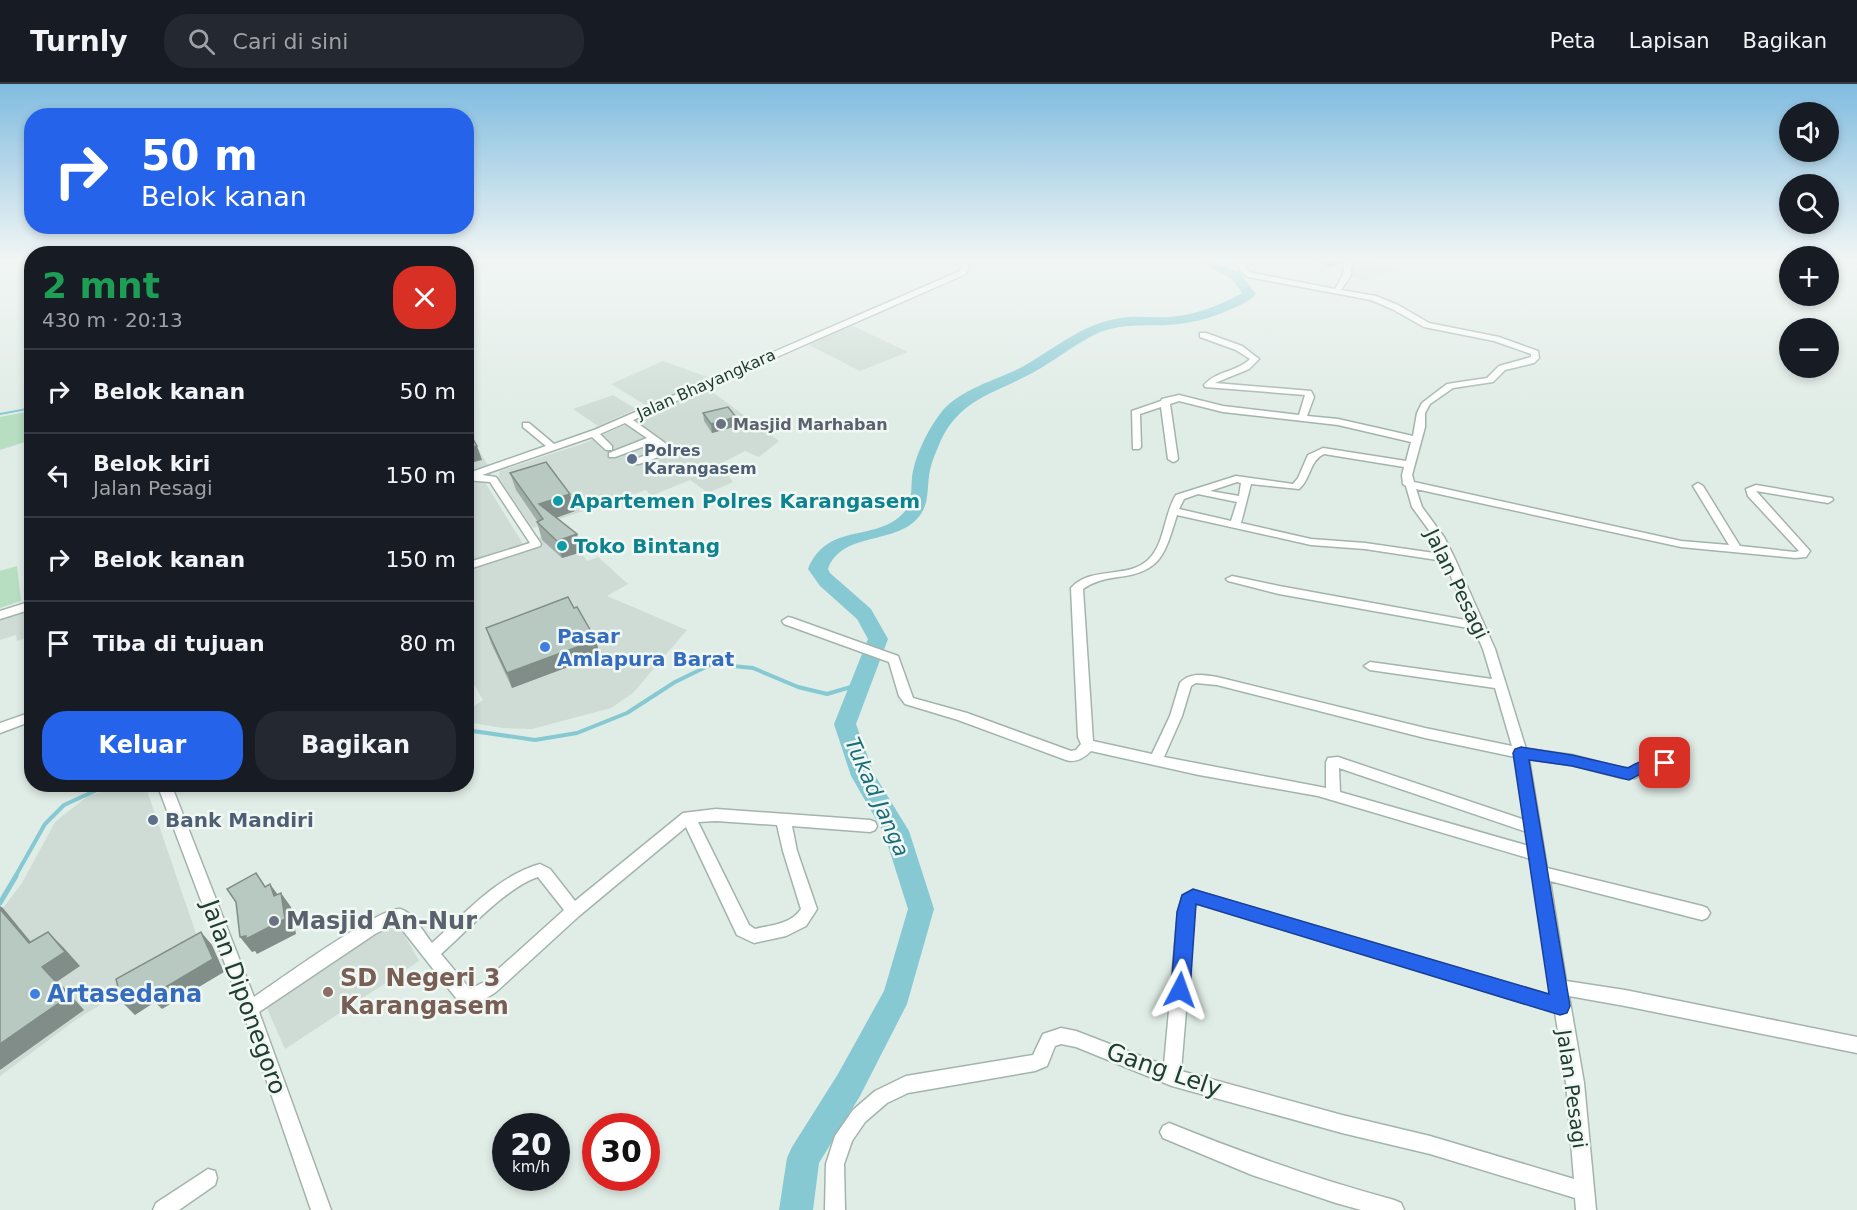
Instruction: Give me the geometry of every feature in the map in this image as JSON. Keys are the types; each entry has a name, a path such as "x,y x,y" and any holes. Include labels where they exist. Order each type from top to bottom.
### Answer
{"street":[{"name":"Jalan Bhayangkara","path":"474,474 594,433 873,312"},
{"name":"Jalan Pesagi","path":"1402,312 1432,327 1496,339 1535,353 1535,358 1531,361 1502,368 1490,380 1455,384 1438,392 1422,407 1407,475 1417,507 1439,537 1479,626 1495,667 1521,753 1560,1006 1575,1083 1586,1210"},
{"path":"1202,404 1208,385 1216,377 1251,364 1255,358 1239,348 1203,335"},
{"path":"1208,385 1309,393 1310,397 1302,418"},
{"path":"1136,447 1135,413 1179,398 1223,409 1363,427 1416,440"},
{"path":"1166,401 1173,459"},
{"path":"626,419 669,450 636,462"},
{"path":"526,425 554,448"},
{"path":"594,433 611,451 654,439"},
{"path":"1088,745 1077,588 1092,578 1136,570 1150,564 1159,552 1180,497 1228,480 1247,479 1295,487 1301,483 1309,459 1323,451 1410,465"},
{"path":"493,479 497,467"},
{"path":"474,478 493,479"},
{"path":"474,564 536,544 493,479"},
{"path":"1235,524 1247,479"},
{"path":"1408,484 1681,544 1795,555 1802,555 1805,551 1752,494 1751,489 1828,500"},
{"path":"1698,486 1737,550"},
{"path":"1195,491 1243,500"},
{"path":"1173,511 1324,544 1365,546 1450,560"},
{"path":"1232,579 1279,590 1479,626"},
{"path":"0,615 24,608"},
{"path":"788,621 894,658 905,696 914,704 962,716 1071,756 1080,754 1088,745"},
{"path":"1370,666 1499,684"},
{"path":"1156,759 1176,716 1186,683 1195,679 1236,685 1398,726 1521,753 1572,760 1629,774 1648,763 1665,763"},
{"path":"0,728 24,719"},
{"path":"1088,745 1199,770 1333,794 1538,855"},
{"path":"1333,794 1332,765 1333,762 1338,762 1534,829"},
{"name":"Jalan Diponegoro","path":"167,792 250,1009 321,1210"},
{"path":"250,1009 389,917 400,916 462,993 466,997 475,997 490,987 574,911 688,817 716,815 784,822 870,826"},
{"path":"688,817 742,930 754,936 797,924 807,915 809,909 790,851 784,822"},
{"path":"430,954 506,888 532,871 540,870 545,873 574,911"},
{"path":"1541,873 1702,913"},
{"path":"1172,1077 1186,912 1188,900 1193,896 1560,1006"},
{"path":"1558,987 1857,1045"},
{"name":"Gang Lely","path":"835,1210 835,1164 844,1136 859,1116 881,1097 894,1089 958,1075 1035,1063 1041,1060 1049,1040 1061,1036 1076,1039 1172,1077 1311,1116 1430,1145 1584,1191"},
{"path":"1169,1132 1226,1158 1394,1210"},
{"path":"163,1210 208,1178"}],"shaded area":[{"path":"851,325 908,352 860,371 809,345"},
{"path":"663,361 710,378 647,406 611,384"},
{"name":"Polres Karangasem","path":"707,388 779,441 759,457 745,451 720,464 733,482 708,493 690,480 651,496 646,490 533,528 498,479 500,471 585,443"},
{"path":"613,395 636,409 598,426 573,409"},
{"path":"474,442 492,472 486,484 523,544 565,527 587,548 580,551 587,561 598,557 628,584 607,596 687,630 633,693 611,708 532,729 503,728 474,723 474,706 483,700 474,684"},
{"path":"24,605 24,638 17,641 16,635 0,640 0,612"},
{"path":"100,792 147,792 200,945 77,1019 0,1076 0,912 22,883 55,822 88,796"},
{"name":"SD Negeri 3 Karangasem","path":"389,923 401,929 419,961 285,1049 265,1004"}],"green space":[{"path":"24,412 24,442 0,450 0,417"},
{"path":"17,566 21,601 0,608 0,571"}],"building":[{"path":"728,407 736,417 711,424 703,413"},
{"path":"546,462 570,494 539,504 577,534 557,541 537,522 543,519 510,473"},
{"name":"Pasar Amlapura Barat","path":"568,597 574,608 577,607 596,640 507,673 486,628"},
{"path":"256,873 265,887 270,884 274,896 281,893 285,919 246,939 246,936 240,937 236,902 227,889"},
{"name":"Artasedana","path":"0,909 29,943 48,932 65,952 42,967 69,996 0,1044"},
{"path":"201,932 213,959 149,997 144,988 122,1002 116,979"}],"waterway":[{"name":"Tukad Janga","path":"796,1210 803,1158 849,1085 897,995 921,909 896,831 863,776 845,724 878,639 864,614 822,576 818,569 821,561 826,553 835,546 891,529 911,515 918,504 922,468 934,438 951,411 968,398 1027,370 1077,338 1110,324 1169,321 1215,312"},
{"path":"0,414 24,410"},
{"path":"474,731 535,740 577,733 627,713 675,682 712,664 753,668 798,687 827,694 861,684"},
{"path":"15,877 45,824 64,805 92,792"},
{"path":"0,903 16,876"}],"place":[{"name":"Masjid Marhaban","path":"721,424"},
{"name":"Polres Karangasem","path":"632,459"},
{"name":"Apartemen Polres Karangasem","path":"558,501"},
{"name":"Toko Bintang","path":"562,546"},
{"name":"Pasar Amlapura Barat","path":"545,647"},
{"name":"Bank Mandiri","path":"153,820"},
{"name":"Masjid An-Nur","path":"274,921"},
{"name":"SD Negeri 3 Karangasem","path":"328,992"},
{"name":"Artasedana","path":"35,994"}],"route":[{"path":"1180,990 1186,912 1188,900 1193,896 1560,1006 1521,753 1572,760 1629,774 1635,773 1644,764 1665,763"}]}
